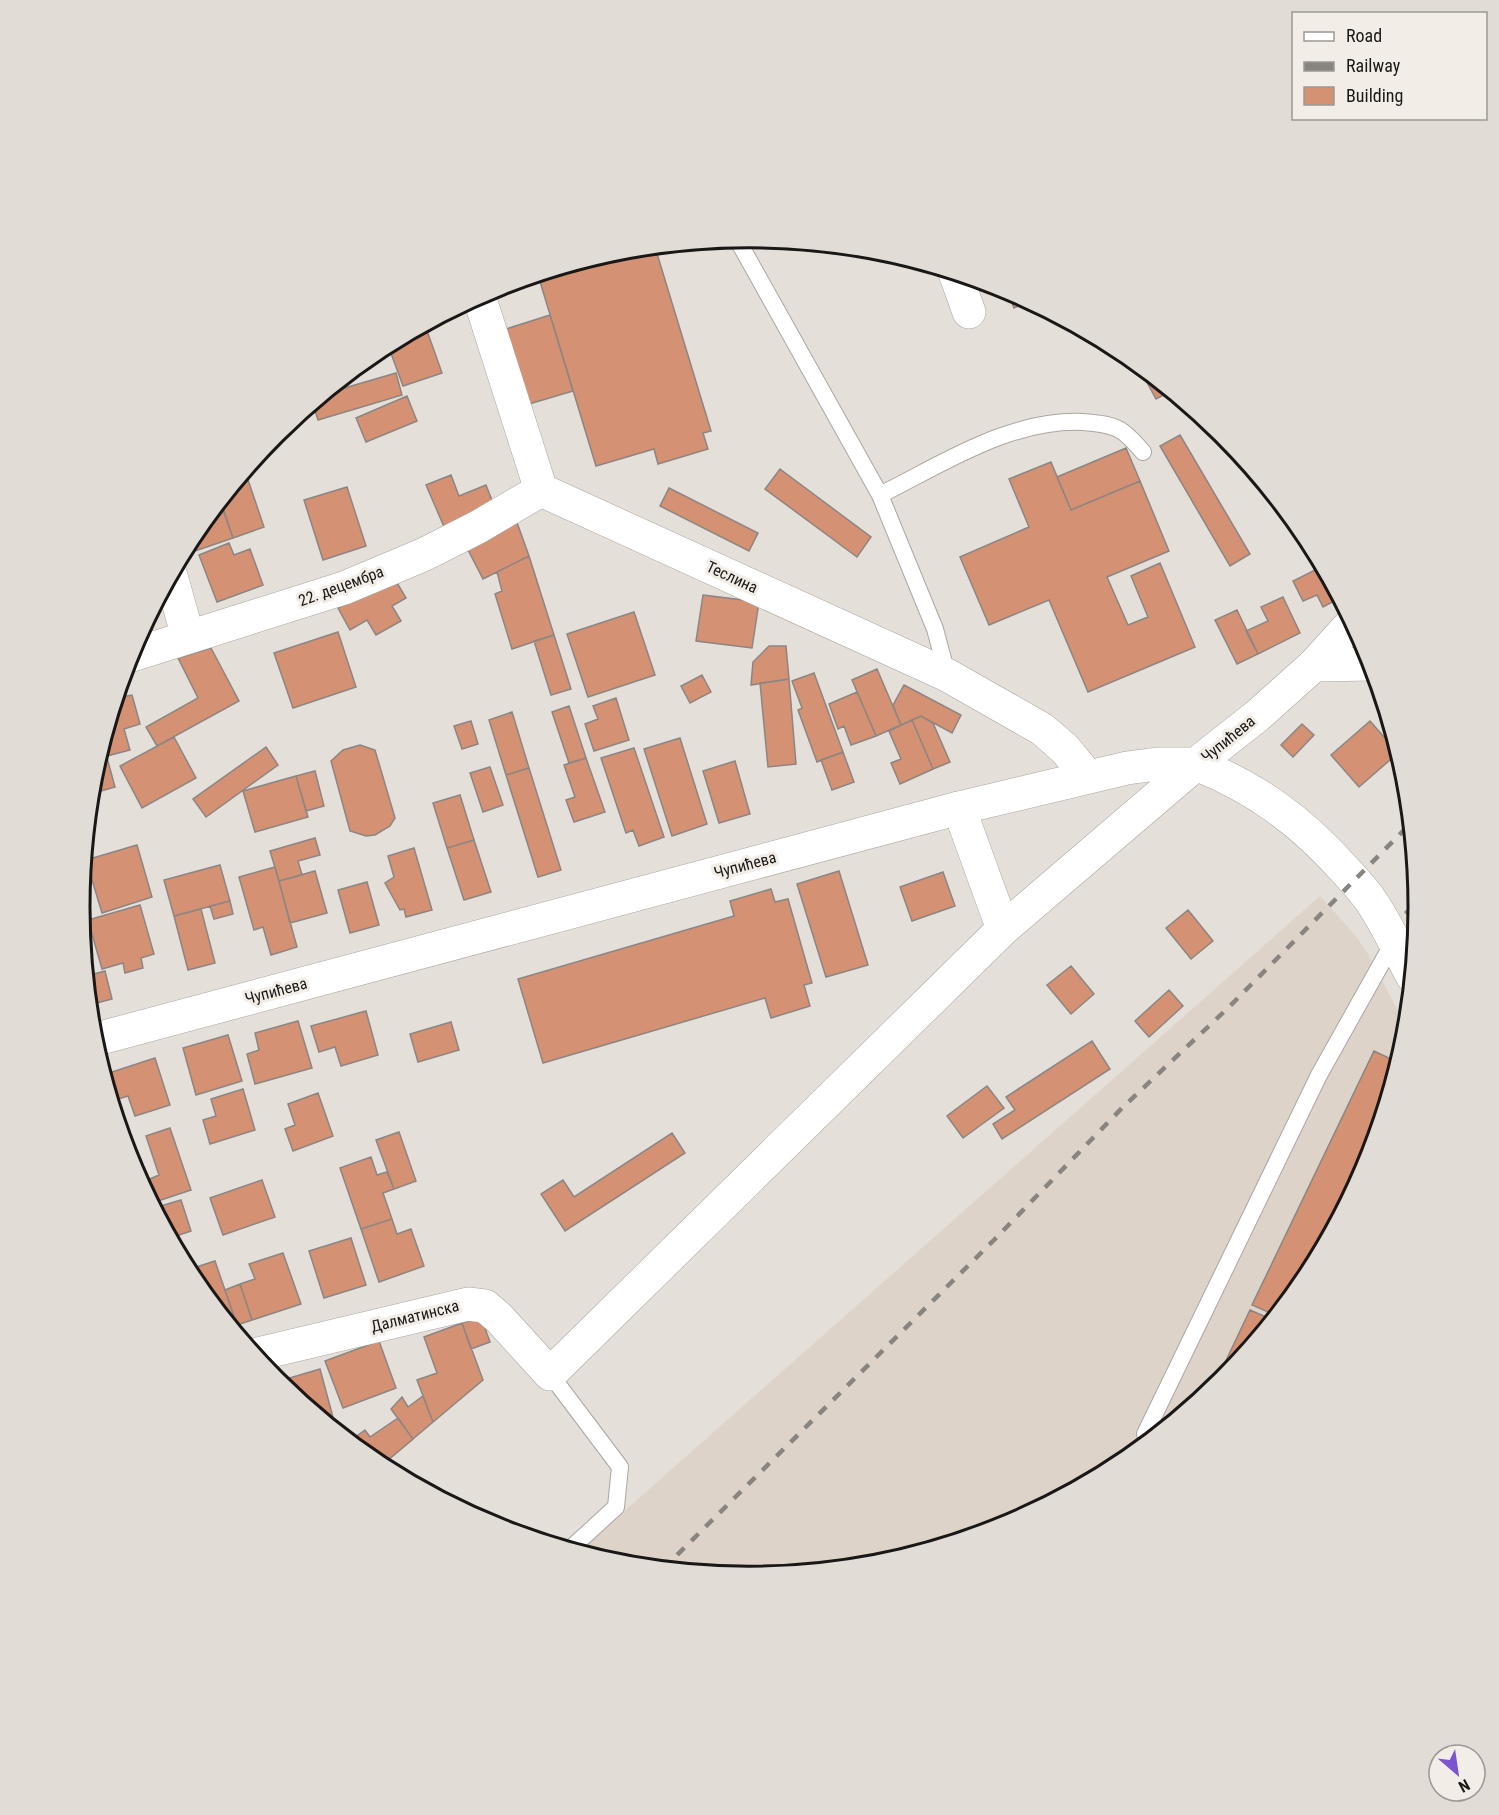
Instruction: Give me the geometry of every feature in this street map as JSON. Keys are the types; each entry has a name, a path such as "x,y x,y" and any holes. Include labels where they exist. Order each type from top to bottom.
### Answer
{"street":[{"path":"958,282 969,312"},
{"path":"482,305 541,490"},
{"name":"22. децембра","path":"141,652 344,588 478,527 541,490"},
{"name":"Теслина","path":"541,490 947,675 1042,729 1065,749 1088,777"},
{"path":"174,586 189,637"},
{"name":"Чупићева","path":"103,1037 959,808 1088,777 1156,764 1196,764 1257,716 1314,665 1347,629"},
{"path":"1314,665 1362,664"},
{"path":"550,1374 1003,929 1196,764 1258,794 1295,821 1325,848 1371,901 1406,965"},
{"path":"959,808 1003,929"},
{"name":"Далматинска","path":"264,1353 468,1304 485,1306 499,1318 550,1374"}],"lane":[{"path":"742,248 880,495 935,629 947,675"},
{"path":"880,495 991,439 1031,427 1062,421 1096,423 1122,431 1143,452"},
{"path":"1145,1434 1319,1075 1394,941"},
{"path":"550,1374 620,1467 616,1507 576,1544"}],"shaded area":[{"path":"1320,896 1355,935 1368,954 1400,1014 1387,1078 1359,1160 1321,1237 1273,1309 1216,1374 1151,1431 1079,1479 1002,1517 920,1545 878,1554 793,1566 706,1566 663,1561 585,1546"}],"building":[{"path":"657,255 711,431 703,433 708,449 658,464 654,449 596,466 540,282 579,270"},
{"path":"550,315 573,391 529,404 506,329"},
{"path":"427,332 442,373 403,386 391,354"},
{"path":"396,373 402,395 318,420 315,412 343,389"},
{"path":"1146,380 1164,395 1156,399"},
{"path":"407,396 417,421 366,442 356,418"},
{"path":"1180,435 1250,554 1230,566 1160,446"},
{"path":"1126,448 1140,481 1071,510 1057,477"},
{"path":"1051,462 1071,510 1140,481 1169,551 1107,577 1128,625 1148,617 1131,576 1160,563 1195,647 1088,692 1049,600 989,625 960,557 1029,527 1009,479"},
{"path":"780,469 871,537 857,557 765,489"},
{"path":"451,475 459,496 486,485 495,508 445,529 426,485"},
{"path":"248,480 264,527 233,538 223,510"},
{"path":"347,487 366,546 323,560 304,500"},
{"path":"669,488 758,533 749,551 660,506"},
{"path":"224,511 233,538 195,551 201,541"},
{"path":"515,517 529,556 483,579 465,544"},
{"path":"229,543 234,555 250,549 263,585 217,602 199,555"},
{"path":"529,556 554,635 512,649 495,594 502,591 497,572"},
{"path":"1316,570 1333,602 1323,607 1317,595 1303,601 1293,581"},
{"path":"393,576 406,598 392,606 401,621 376,635 367,620 350,630 338,608"},
{"path":"703,595 759,602 752,648 696,641"},
{"path":"1283,597 1300,633 1258,654 1246,631 1268,621 1261,607"},
{"path":"1237,610 1258,654 1237,664 1215,620"},
{"path":"634,612 655,675 588,697 567,634"},
{"path":"338,632 356,687 293,708 274,653"},
{"path":"554,635 571,689 551,695 534,641"},
{"path":"769,646 786,646 789,679 751,685 753,662"},
{"path":"211,648 239,701 157,746 146,727 198,698 178,658"},
{"path":"877,669 901,725 876,736 852,680"},
{"path":"814,673 843,752 817,762 798,710 802,708 792,681"},
{"path":"702,675 711,692 690,703 681,686"},
{"path":"789,679 796,764 768,767 760,683"},
{"path":"904,685 961,715 952,733 921,716 901,725 893,705"},
{"path":"857,692 876,736 851,745 844,726 838,729 829,704"},
{"path":"132,695 140,724 124,729 130,750 108,756 112,737 125,696"},
{"path":"616,698 629,740 594,751 585,724 598,719 593,706"},
{"path":"569,706 586,758 569,763 552,712"},
{"path":"512,712 529,768 506,775 489,720"},
{"path":"921,716 933,723 950,762 933,769 912,720"},
{"path":"912,720 933,769 900,784 891,763 901,759 889,731"},
{"path":"471,721 478,744 462,749 454,726"},
{"path":"1370,721 1388,742 1392,759 1359,787 1331,755"},
{"path":"1302,724 1314,735 1293,757 1281,745"},
{"path":"174,737 196,778 142,808 120,766"},
{"path":"680,738 707,824 672,836 644,749"},
{"path":"360,745 375,750 395,818 390,826 375,835 366,836 350,831 331,761 343,750"},
{"path":"266,747 278,765 206,817 193,799"},
{"path":"634,748 664,837 639,846 633,830 626,833 601,758"},
{"path":"843,752 854,782 832,790 821,760"},
{"path":"586,758 605,812 574,822 566,800 575,797 564,765"},
{"path":"107,759 115,787 101,791"},
{"path":"735,761 750,814 719,823 703,771"},
{"path":"490,767 503,805 483,812 470,773"},
{"path":"529,768 561,870 538,877 506,775"},
{"path":"315,771 324,806 306,811 296,776"},
{"path":"296,776 308,817 255,832 243,791"},
{"path":"460,795 474,840 447,848 433,803"},
{"path":"315,838 320,855 298,861 302,875 279,881 270,851"},
{"path":"474,840 491,892 464,900 447,848"},
{"path":"137,845 152,897 102,913 91,876 92,858"},
{"path":"414,848 432,910 406,917 404,909 400,910 385,883 394,877 388,856"},
{"path":"220,865 230,901 174,916 164,880"},
{"path":"275,867 297,947 271,955 263,927 254,930 239,877"},
{"path":"315,871 327,913 290,923 279,881"},
{"path":"839,871 868,965 826,977 797,884"},
{"path":"943,872 955,906 912,921 900,887"},
{"path":"367,882 379,925 350,933 338,890"},
{"path":"771,889 775,902 788,899 812,983 804,985 810,1006 771,1018 765,998 543,1063 518,979 734,916 730,901"},
{"path":"230,901 233,914 214,919 210,906"},
{"path":"140,905 154,954 141,958 143,968 125,973 123,963 102,969 90,929 90,919"},
{"path":"201,909 215,963 188,970 174,916"},
{"path":"1188,910 1213,941 1191,959 1166,928"},
{"path":"1071,966 1094,994 1071,1014 1047,985"},
{"path":"105,971 112,999 97,1003 94,974"},
{"path":"1169,990 1183,1006 1149,1037 1135,1021"},
{"path":"366,1011 378,1055 341,1066 335,1047 319,1052 311,1026"},
{"path":"298,1021 312,1068 255,1084 247,1054 259,1050 255,1033"},
{"path":"451,1022 459,1050 418,1062 410,1034"},
{"path":"228,1035 242,1081 196,1095 183,1048"},
{"path":"1092,1041 1110,1069 1002,1139 993,1124 1015,1110 1006,1097"},
{"path":"1374,1051 1391,1059 1374,1119 1359,1160 1321,1237 1270,1313 1252,1305"},
{"path":"155,1058 170,1105 135,1116 128,1096 119,1099 111,1072"},
{"path":"987,1086 1004,1108 963,1138 947,1116"},
{"path":"243,1089 255,1130 210,1144 203,1120 216,1116 211,1099"},
{"path":"318,1093 333,1136 293,1151 285,1129 295,1125 288,1104"},
{"path":"170,1128 191,1190 159,1201 149,1179 159,1175 146,1136"},
{"path":"399,1132 416,1181 394,1189 376,1140"},
{"path":"672,1133 685,1153 565,1231 541,1194 563,1180 574,1197"},
{"path":"371,1157 377,1175 387,1172 394,1189 383,1193 392,1219 361,1229 340,1168"},
{"path":"262,1180 275,1217 223,1235 210,1198"},
{"path":"181,1200 191,1231 177,1236 162,1206"},
{"path":"392,1219 397,1234 411,1229 424,1266 379,1282 361,1229"},
{"path":"351,1238 366,1285 324,1298 309,1251"},
{"path":"283,1253 301,1304 252,1320 240,1284 255,1279 249,1264"},
{"path":"215,1261 235,1320 226,1309 197,1267"},
{"path":"240,1284 252,1320 239,1324 235,1320 225,1290"},
{"path":"1250,1310 1266,1317 1245,1342 1224,1366"},
{"path":"481,1317 490,1342 471,1349 462,1323"},
{"path":"462,1323 483,1380 433,1422 417,1380 437,1373 424,1337"},
{"path":"379,1341 396,1388 343,1408 325,1361"},
{"path":"320,1369 333,1419 315,1403 288,1378"},
{"path":"423,1396 433,1422 413,1439 391,1409 402,1397 408,1407"},
{"path":"398,1418 413,1439 389,1460 356,1437 365,1430 370,1437"}],"railway":[{"path":"670,1562 994,1240 1122,1108 1229,1007 1404,830"}]}
